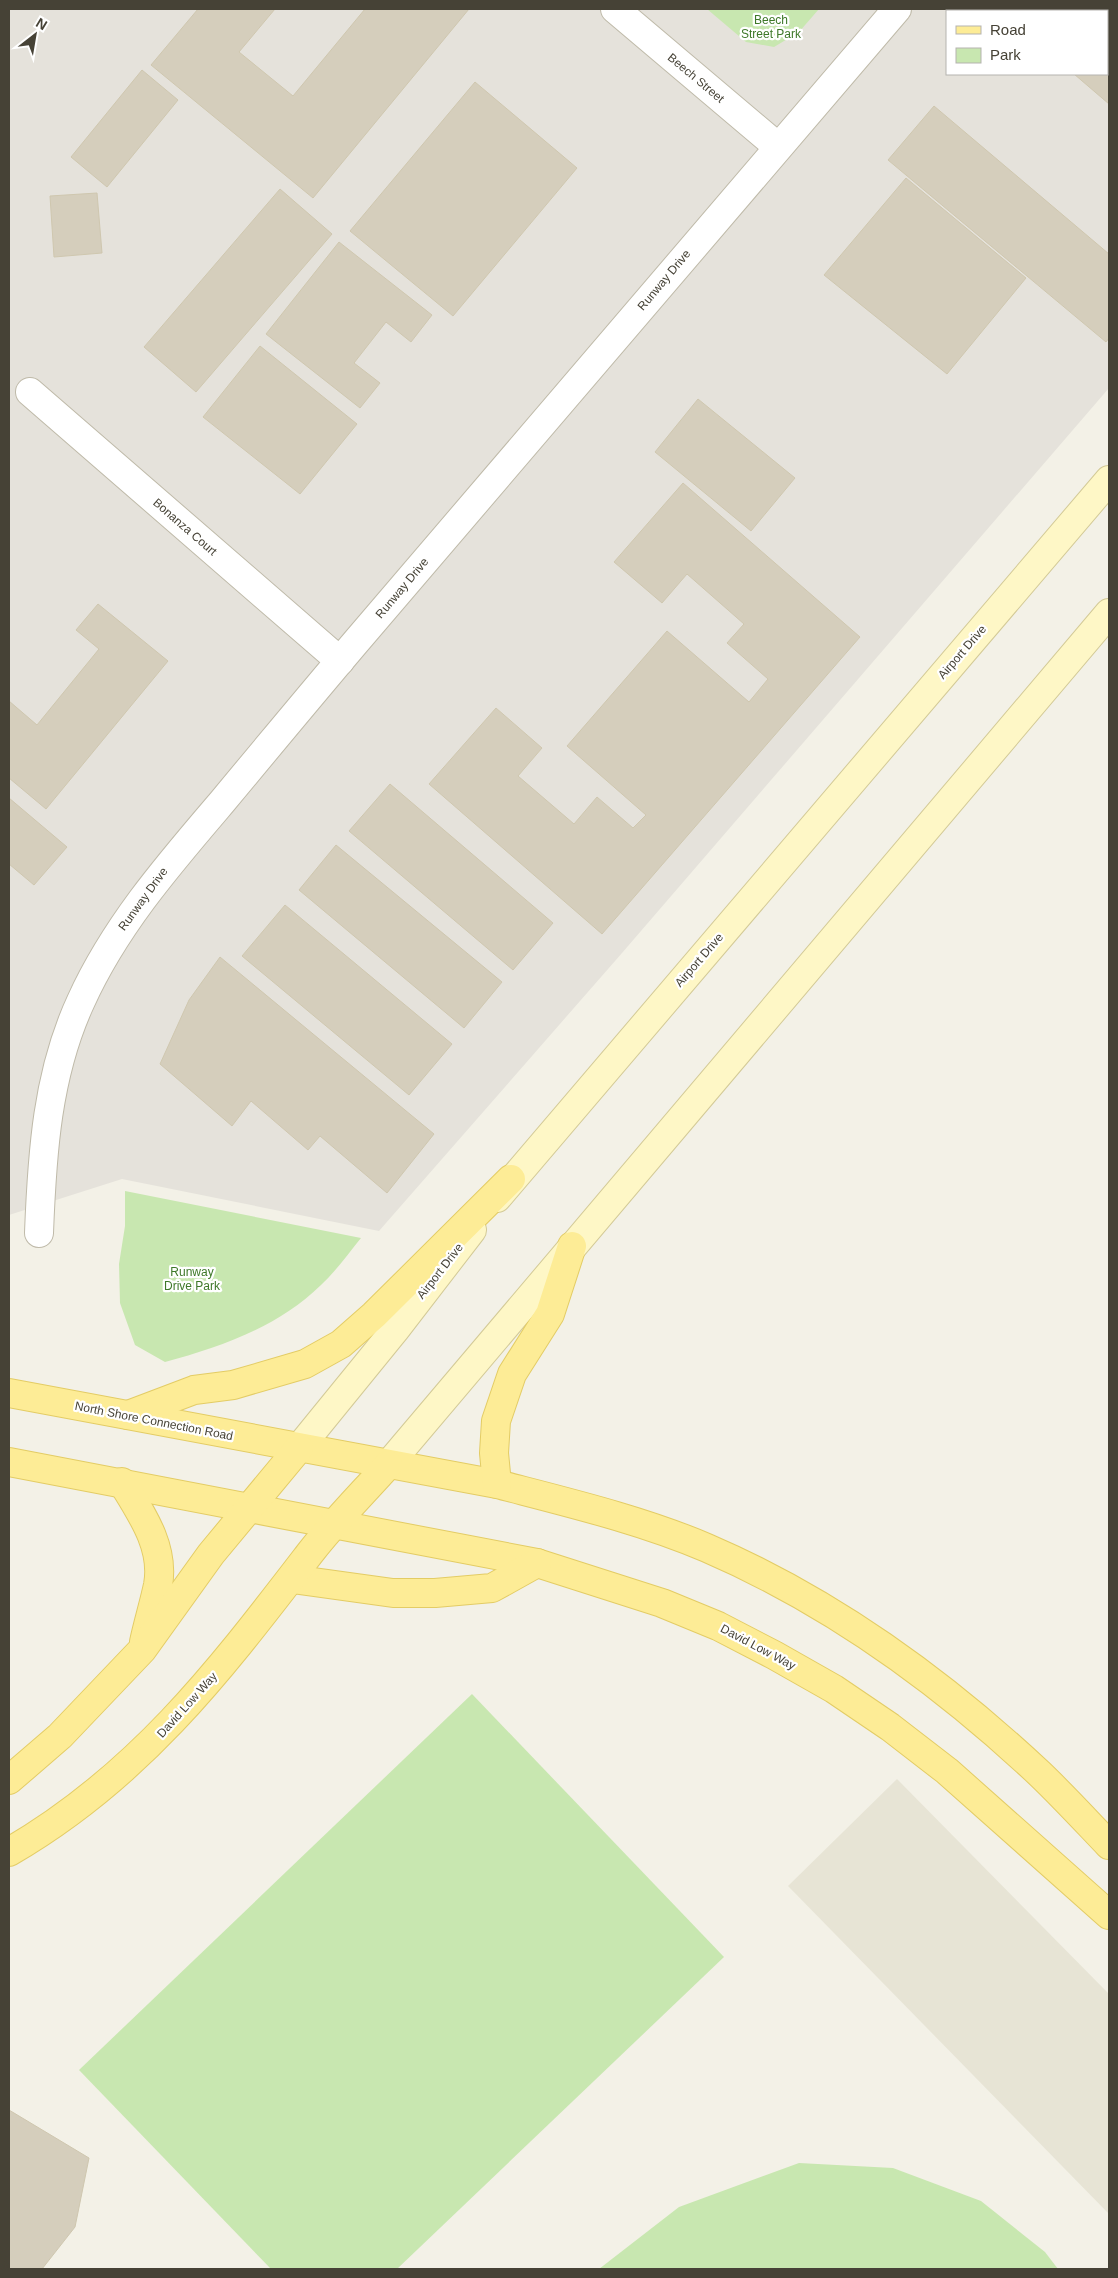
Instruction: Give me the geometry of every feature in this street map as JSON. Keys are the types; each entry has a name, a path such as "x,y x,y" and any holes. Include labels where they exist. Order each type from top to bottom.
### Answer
{"main road":[{"path":"128,1415 194,1390 233,1385 305,1364 341,1344 374,1315 511,1179"},
{"path":"497,1484 494,1453 496,1421 512,1374 550,1314 572,1246"},
{"name":"North Shore Connection Road","path":"9,1393 299,1448"},
{"path":"9,1780 60,1736 142,1650 211,1554 299,1448 497,1484 566,1502 706,1548 794,1592 868,1637 926,1678 985,1725 1041,1775 1109,1844"},
{"path":"9,1462 122,1482 248,1509"},
{"name":"David Low Way","path":"9,1852 59,1820 107,1783 152,1744 241,1644 333,1525 388,1465"},
{"path":"122,1482 151,1532 159,1567 158,1586 142,1650"},
{"name":"David Low Way","path":"248,1509 537,1563 662,1604 718,1626 834,1689 890,1727 947,1771 1109,1915"},
{"path":"292,1579 393,1593 435,1593 492,1588 537,1563"}],"street":[{"name":"Beech Street","path":"615,9 778,147"},
{"name":"Runway Drive","path":"39,1233 43,1146 49,1106 64,1047 79,1004 103,956 132,912 162,872 340,661 897,9"},
{"name":"Bonanza Court","path":"30,392 340,661"},
{"name":"Airport Drive","path":"299,1448 395,1330 511,1179 1109,480"},
{"path":"388,1465 1109,612"}],"shaded area":[{"path":"9,9 1109,9 1109,388 622,953 379,1231 122,1179 9,1215"},
{"path":"897,1779 1109,1994 1109,2214 788,1886"}],"green space":[{"name":"Beech Street Park","path":"707,9 819,9 799,32 774,47 746,42"},
{"name":"Runway Drive Park","path":"125,1191 361,1238 326,1280 286,1313 248,1334 207,1350 165,1362 135,1345 120,1303 119,1264 125,1226"},
{"path":"472,1694 724,1957 397,2269 271,2269 79,2070"},
{"path":"799,2163 893,2168 981,2201 1045,2252 1058,2269 599,2269 679,2207"}],"building":[{"path":"198,9 275,9 239,52 293,96 365,9 469,9 313,198 151,65"},
{"path":"1014,9 1109,10 1109,104 1075,75 1108,75 1108,10"},
{"path":"142,70 178,100 107,187 71,157"},
{"path":"475,82 577,168 453,316 350,231"},
{"path":"934,106 1109,254 1109,338 1106,342 888,160"},
{"path":"906,178 1026,278 947,374 824,275"},
{"path":"280,189 332,234 196,392 144,347"},
{"path":"97,193 102,253 54,257 50,196"},
{"path":"339,242 432,315 411,342 386,322 354,363 380,383 360,408 266,334"},
{"path":"260,346 357,424 300,494 203,417"},
{"path":"698,399 795,478 751,531 655,452"},
{"path":"683,483 860,637 602,934 429,784 496,708 542,748 518,776 574,824 597,797 633,828 646,815 567,746 667,631 749,702 768,679 727,643 744,624 687,574 662,603 614,562"},
{"path":"98,604 168,661 46,809 9,778 9,701 37,725 99,649 76,630"},
{"path":"390,784 553,923 513,970 349,831"},
{"path":"9,798 67,847 34,885 9,864"},
{"path":"336,845 502,982 464,1028 299,890"},
{"path":"285,905 452,1044 409,1095 242,956"},
{"path":"220,957 434,1134 387,1193 320,1136 308,1150 251,1101 232,1126 160,1064 189,1000"},
{"path":"9,2110 89,2158 75,2227 42,2269 9,2269"}]}
